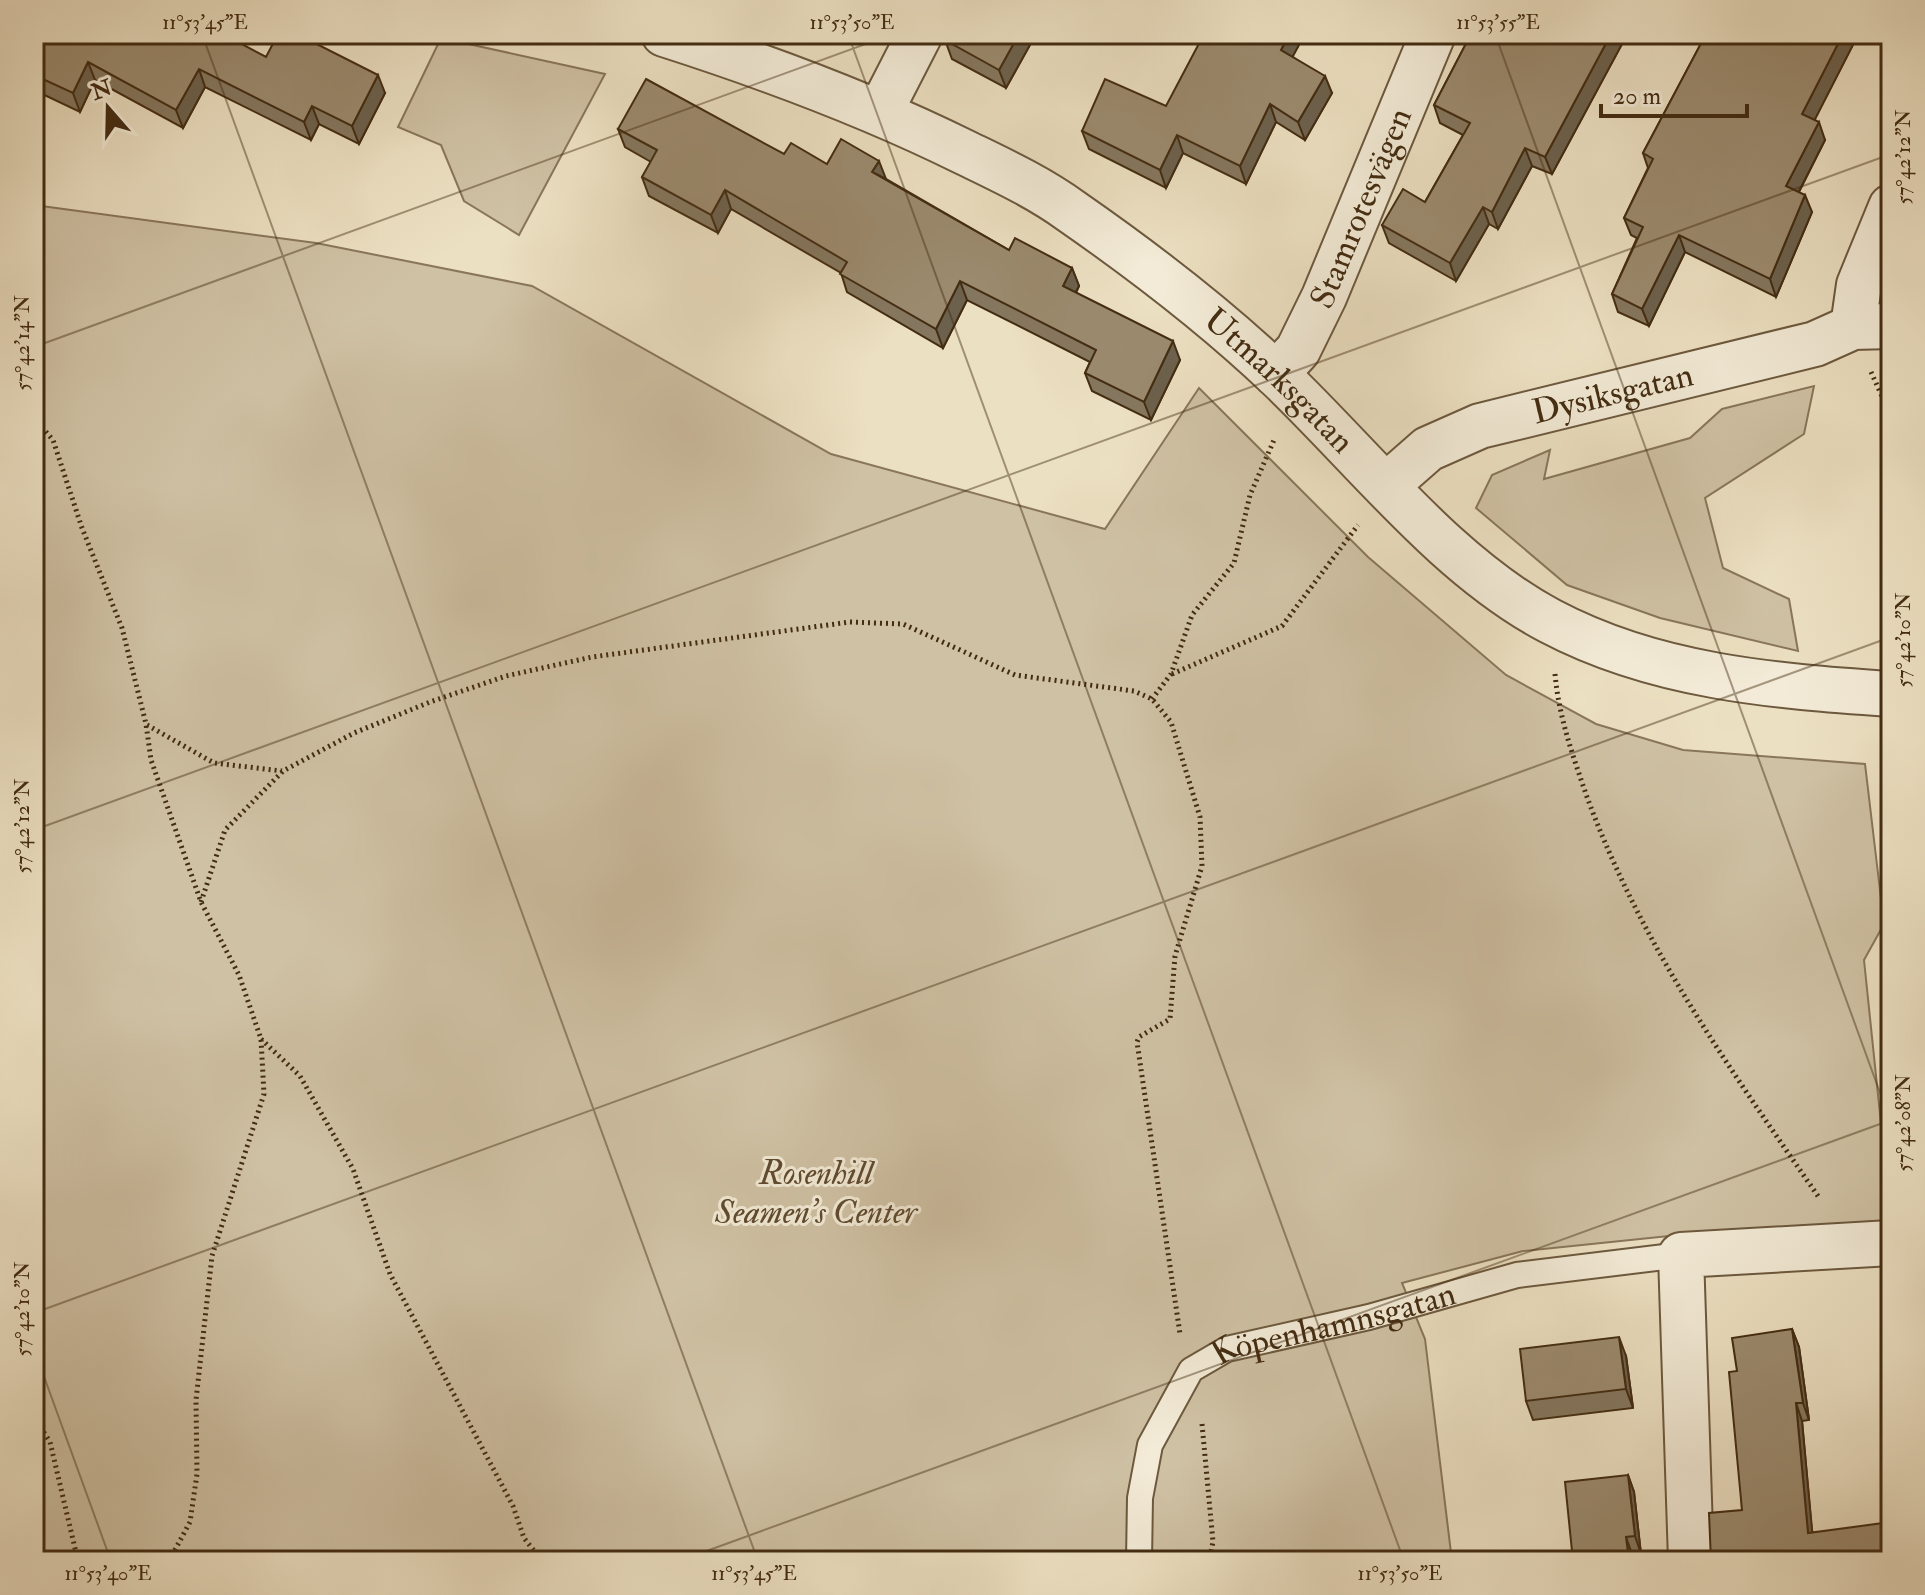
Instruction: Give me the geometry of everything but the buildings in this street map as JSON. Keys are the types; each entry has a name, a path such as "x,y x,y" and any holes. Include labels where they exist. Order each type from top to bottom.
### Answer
{"street":[{"name":"Utmarksgatan","path":"664,34 881,110 1024,182 1067,208 1213,320 1285,383 1458,555 1507,595 1551,621 1619,650 1700,675 1770,686 1891,694"},
{"path":"881,110 920,34"},
{"name":"Stamrotesvägen","path":"1285,383 1433,34"},
{"name":"Dysiksgatan","path":"1387,485 1428,449 1480,426 1815,344 1872,326 1859,285 1891,207"},
{"name":"Köpenhamnsgatan","path":"1681,1255 1891,1243"},
{"path":"1681,1255 1691,1561"}],"lane":[{"name":"Köpenhamnsgatan","path":"1139,1561 1140,1498 1150,1445 1191,1370 1227,1349 1369,1317 1517,1275 1681,1255"}],"path":[{"path":"1152,699 1171,674 1192,615 1234,563 1250,495 1285,383"},
{"path":"34,418 53,440 82,528 122,628 146,724 151,760 201,902 239,975 261,1039 264,1094 212,1256 196,1400 197,1474 190,1522 169,1561"},
{"path":"1171,674 1282,626 1387,485"},
{"path":"1551,621 1558,709 1601,834 1685,1001 1821,1200"},
{"path":"201,902 225,830 283,771 354,733 430,702 506,676 592,657 850,622 903,624 1015,675 1134,691 1152,699 1171,722 1200,817 1202,866 1175,956 1170,1019 1139,1037 1137,1042 1181,1344 1174,1364 1158,1387 1200,1419 1205,1431 1213,1542 1209,1561"},
{"path":"146,724 214,763 283,771"},
{"path":"1891,939 1883,969 1891,1074"},
{"path":"261,1039 300,1076 353,1169 390,1274 513,1506 524,1538 542,1561"},
{"path":"34,1417 50,1442 78,1561"}],"green space":[{"path":"441,38 605,74 519,235 464,201 441,145 398,127"},
{"name":"Rosenhill Seamen's Center","path":"34,205 316,243 532,286 831,454 1105,529 1199,388 1368,557 1506,675 1596,724 1683,750 1865,764 1884,924 1864,960 1891,1220 1669,1236 1523,1251 1402,1283 1425,1339 1452,1561 34,1561"},
{"path":"1814,386 1804,434 1705,498 1723,568 1789,599 1798,651 1660,618 1567,585 1476,508 1492,475 1550,450 1544,479 1690,438 1722,409"}]}
